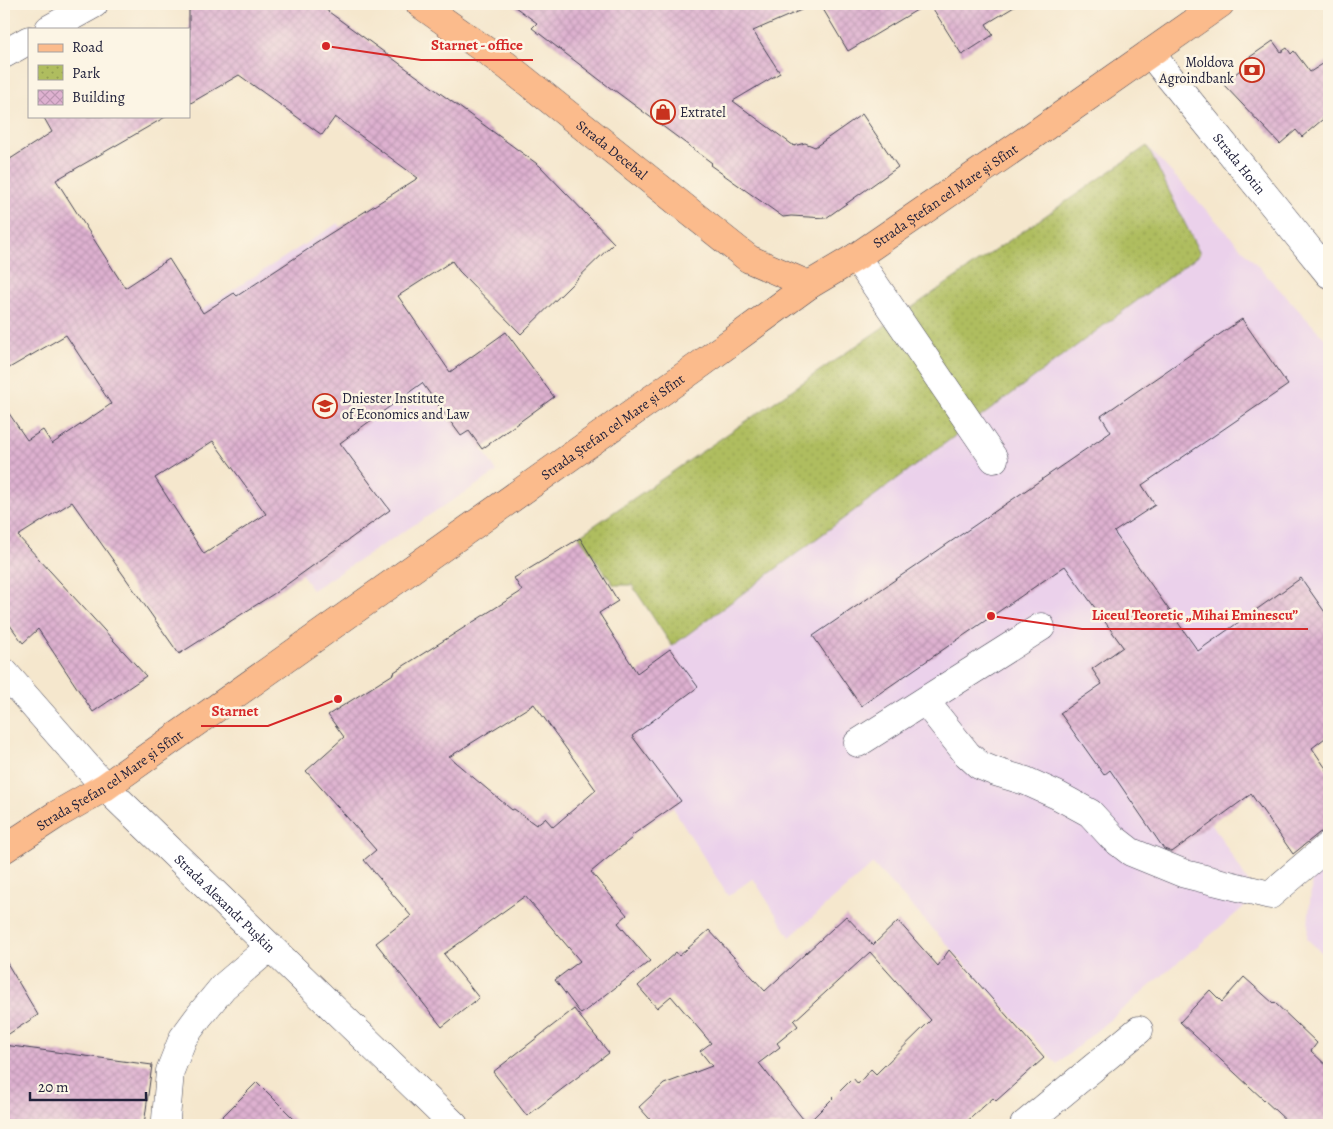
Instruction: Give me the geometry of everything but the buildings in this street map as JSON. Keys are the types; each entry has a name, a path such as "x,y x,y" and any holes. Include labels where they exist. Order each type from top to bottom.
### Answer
{"main road":[{"name":"Strada Decebal","path":"420,4 506,65 749,259 809,285"},
{"name":"Strada Ștefan cel Mare și Sfînt","path":"4,849 56,815 105,787 701,364 809,285 856,257 1220,4"}],"street":[{"path":"51,28 94,4"},
{"path":"4,54 28,41"},
{"name":"Strada Hotin","path":"1150,53 1329,274"},
{"path":"856,257 994,459"},
{"path":"858,743 1041,627"},
{"name":"Strada Alexandr Pușkin","path":"4,672 105,787 454,1125"},
{"path":"925,701 967,754 979,765 1057,795 1090,813 1113,838 1131,852 1185,874 1270,895 1329,845"},
{"path":"167,1125 170,1071 184,1038 223,987 270,947"},
{"path":"1024,1125 1139,1030"}],"shaded area":[{"path":"1147,146 1329,343 1329,732 1328,730 1209,819 1257,896 1057,1064 873,864 790,937 753,878 728,896 621,724 628,683 672,646 632,585 614,585 579,536"},
{"name":"Dniester Institute of Economics and Law","path":"338,223 497,472 312,590 153,341"},
{"path":"1329,862 1329,959 1307,939 1312,876"}],"green space":[{"path":"1147,146 1200,254 672,646 632,585 614,585 579,536"}],"place":[{"name":"Starnet - office","path":"326,46"},
{"name":"Moldova Agroindbank","path":"1252,70"},
{"name":"Extratel","path":"663,112"},
{"name":"Dniester Institute of Economics and Law","path":"325,406"},
{"name":"Liceul Teoretic „Mihai Eminescu”","path":"991,616"},
{"name":"Starnet","path":"338,699"}]}
